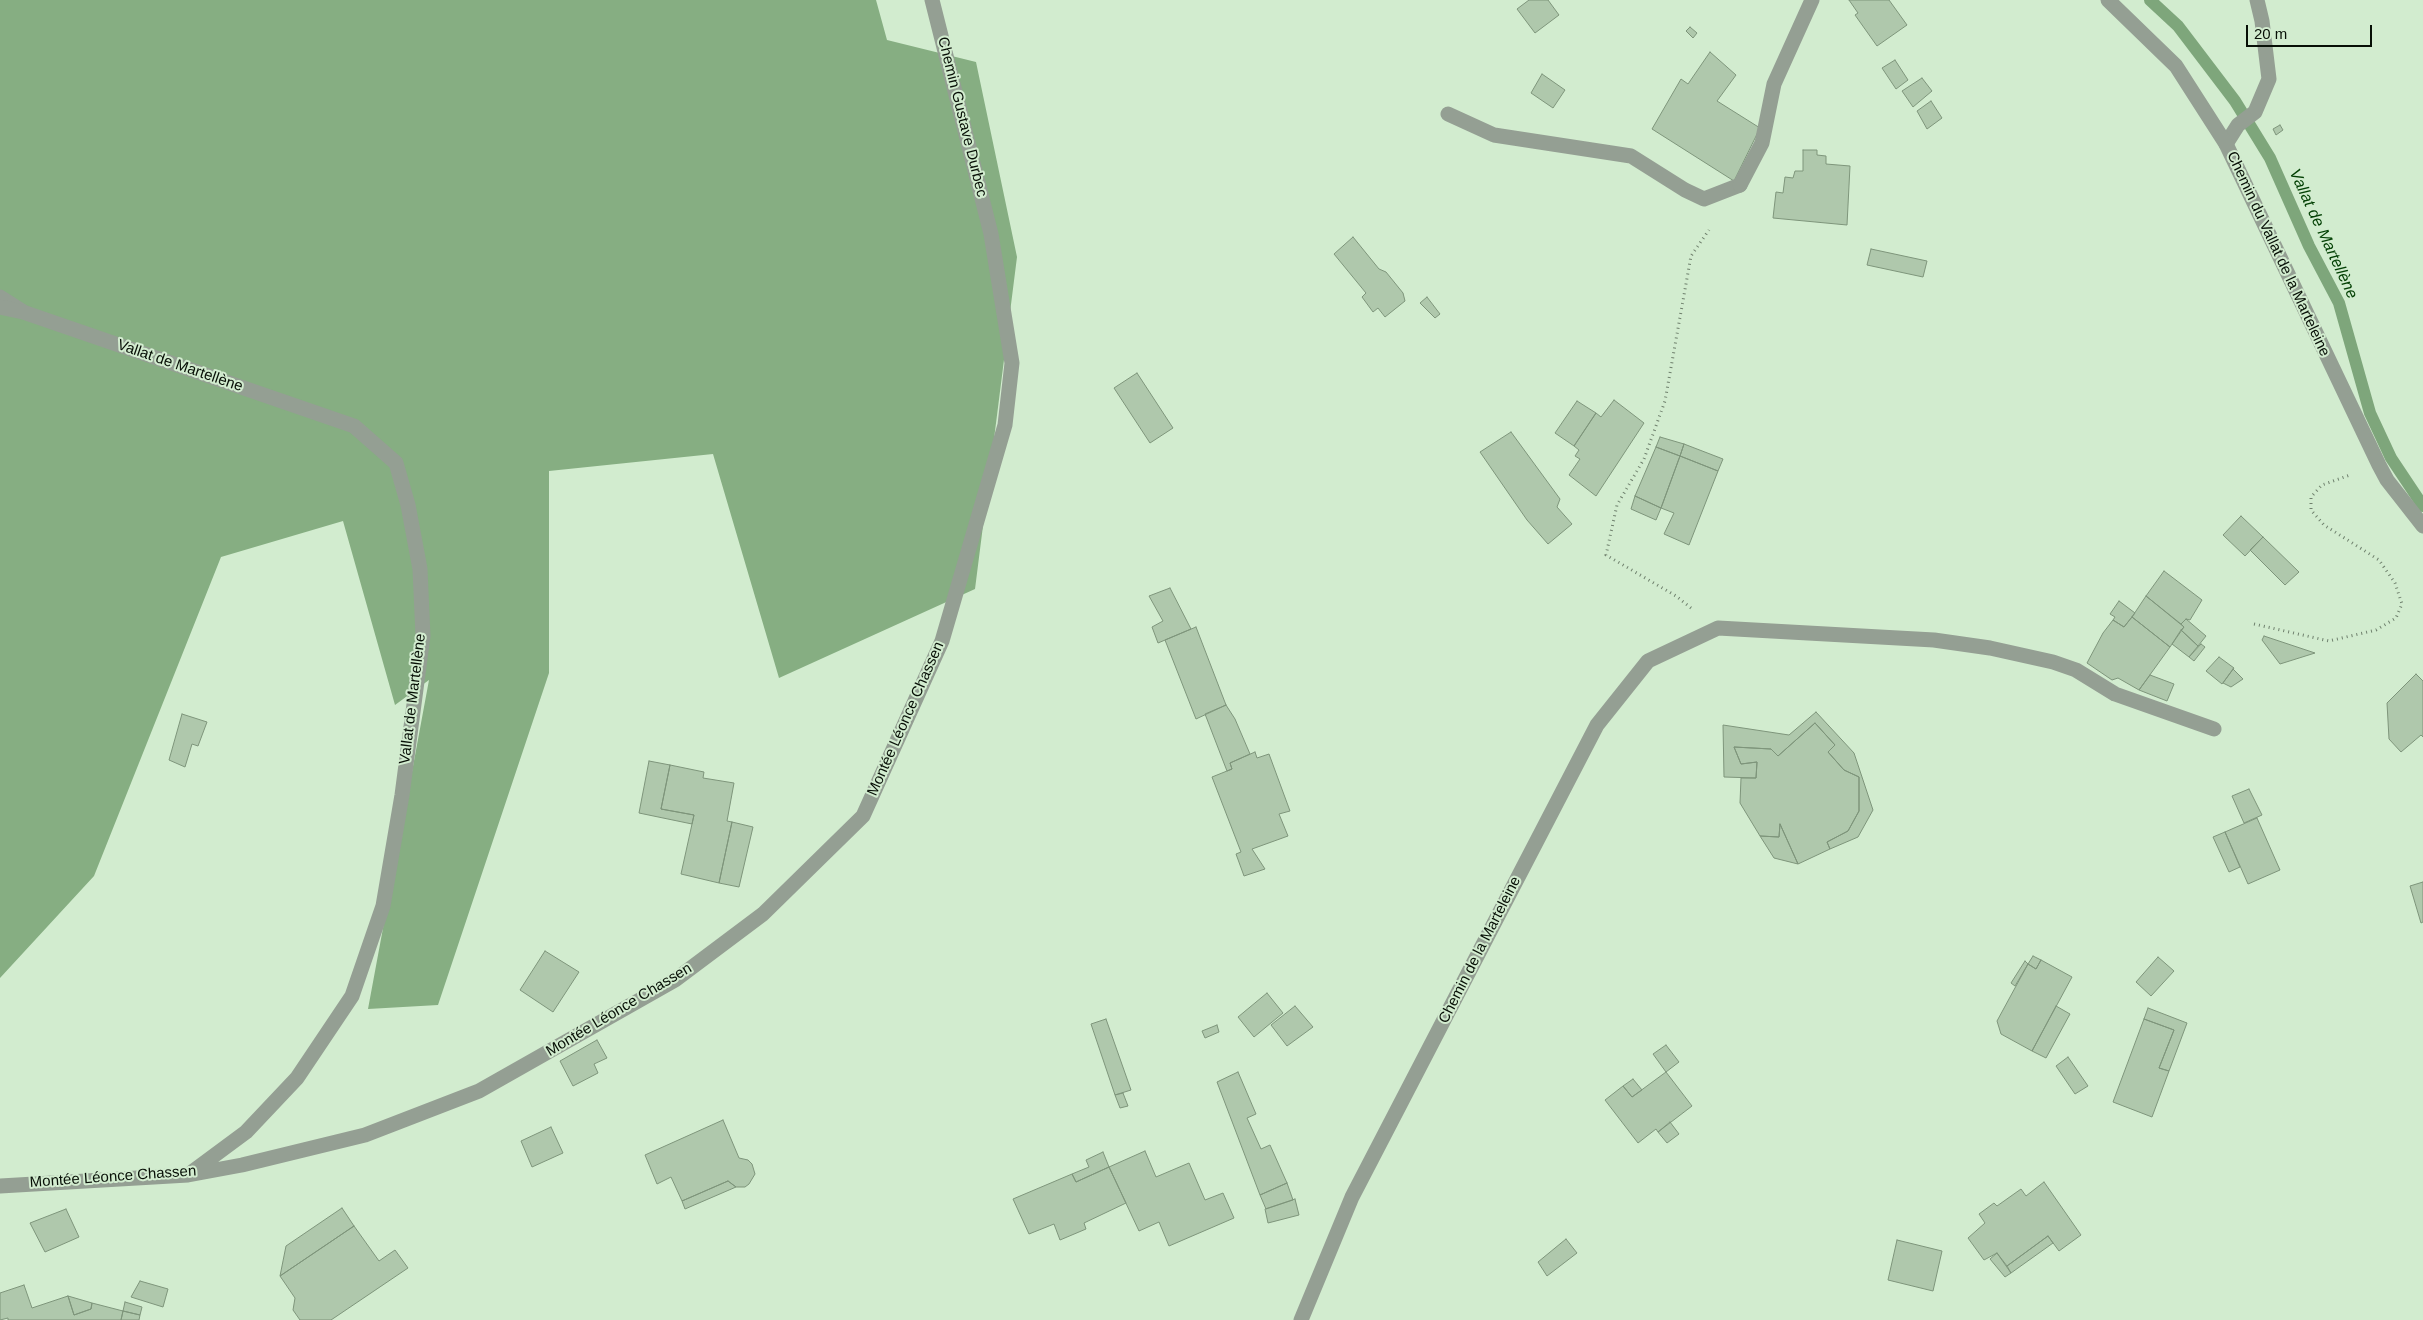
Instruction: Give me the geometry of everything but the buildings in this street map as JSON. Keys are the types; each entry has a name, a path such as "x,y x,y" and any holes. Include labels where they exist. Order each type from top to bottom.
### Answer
{"street":[{"name":"Chemin Gustave Durbec","path":"932,0 991,234"},
{"path":"1448,114 1494,135 1631,156 1685,190 1704,199 1740,184 1762,143 1774,84 1812,0"},
{"name":"Chemin du Vallat de la Marteleine","path":"2108,0 2176,66 2226,144 2379,465 2387,480 2423,526"},
{"path":"2226,144 2238,125 2255,112 2268,79 2262,21 2257,0"},
{"name":"Montée Léonce Chassen","path":"0,1186 188,1175 242,1165 365,1136 479,1090 674,980 763,914 863,816 942,641 1005,425 1012,363 991,234"},
{"path":"0,297 24,312"},
{"name":"Vallat de Martellène","path":"0,307 24,312 354,426 396,463 408,504 420,569 423,636 402,795 383,906 352,996 297,1078 246,1132 188,1175"},
{"path":"1718,628 1934,640 1990,648 2076,670 2115,694 2214,729"},
{"name":"Chemin de la Marteleine","path":"1301,1320 1352,1197 1597,725 1648,661 1718,628"}],"path":[{"path":"1713,224 1691,256 1665,401 1644,459 1617,505 1606,555 1676,596 1718,628"},
{"path":"2254,624 2329,641 2376,630 2396,618 2402,604 2395,583 2379,560 2324,525 2311,510 2311,497 2322,485 2379,465"}],"green space":[{"path":"0,0 876,0 887,40 976,62 1017,257 975,589 779,678 713,454 549,471 549,673 438,1005 368,1009 429,680 395,705 343,521 221,557 94,876 0,978"}],"waterway":[{"name":"Vallat de Martellène","path":"2150,0 2178,26 2235,101 2270,158 2309,246 2339,303 2370,413 2391,458 2423,506"}]}
